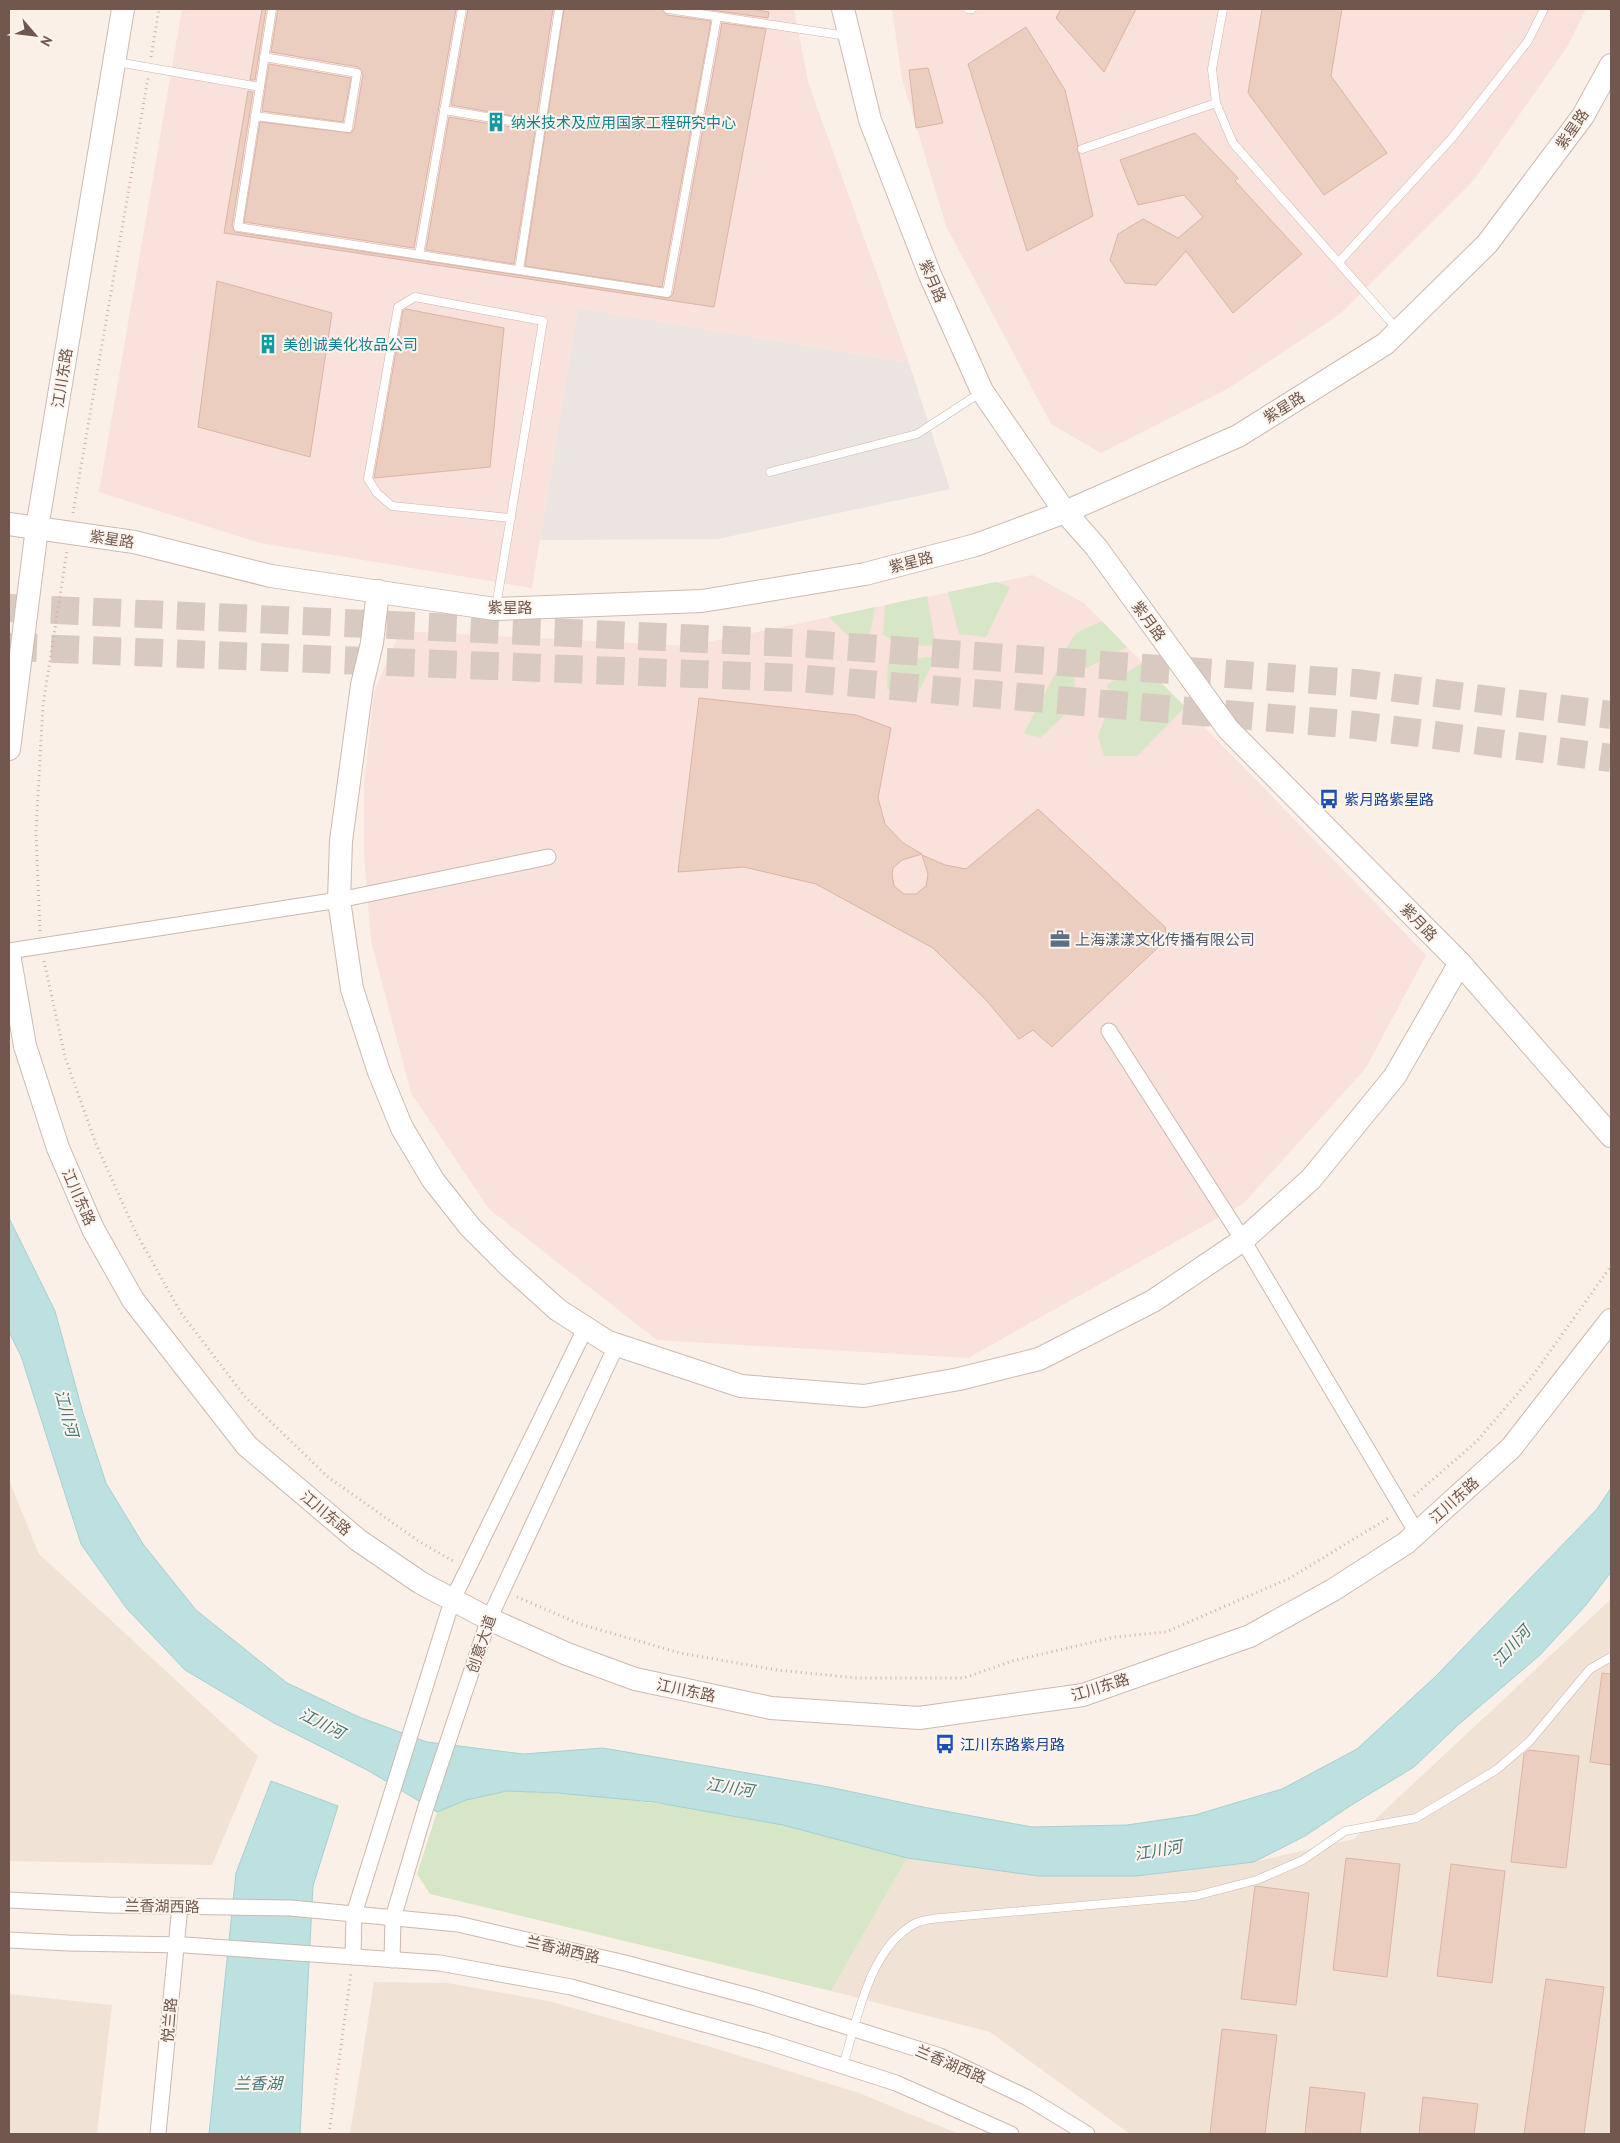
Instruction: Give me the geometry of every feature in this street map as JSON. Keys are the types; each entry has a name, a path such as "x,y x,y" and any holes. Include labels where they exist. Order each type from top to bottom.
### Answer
{"street":[{"name":"江川东路","path":"9,749 37,528 124,9"},
{"name":"紫月路","path":"843,9 848,36 870,120 930,275 982,392 1065,512 1096,548 1228,730 1460,963 1611,1136"},
{"name":"紫星路","path":"9,524 134,542 271,576 495,608 702,601 855,576 976,545 1065,512 1238,436 1385,344 1487,244 1583,116 1611,65"},
{"path":"378,592 372,643 362,685 341,841 339,900 352,990 379,1072 402,1128 433,1180 470,1227 558,1310 608,1342 741,1386 864,1396 959,1379 1039,1359 1153,1302 1243,1240 1311,1179 1394,1076 1460,963"},
{"path":"9,952 339,900 548,857"},
{"name":"江川东路","path":"9,952 25,1046 58,1148 93,1228 133,1300 246,1446 358,1540 452,1601 567,1654 635,1679 771,1708 919,1718 1082,1695 1250,1636 1334,1590 1406,1544 1511,1448 1611,1320"},
{"path":"1109,1031 1243,1240 1403,1506 1417,1533"},
{"path":"353,1957 354,1914 452,1601 586,1327"},
{"name":"创意大道","path":"392,1960 393,1918 425,1810 453,1730 488,1619 617,1344"},
{"name":"兰香湖西路","path":"9,1900 291,1908 458,1924 616,1961 756,1998 940,2056 1028,2098 1087,2134"},
{"name":"悦兰路","path":"158,2134 180,1906"},
{"path":"9,1940 176,1945 440,1963 571,1987 766,2041 896,2083 1010,2134"}],"lane":[{"path":"272,9 238,227 668,293 717,17"},
{"path":"419,255 462,9"},
{"path":"519,270 558,9"},
{"path":"668,9 848,36"},
{"path":"1223,9 1212,69 1216,103 1233,143 1399,330"},
{"path":"1339,262 1452,138 1528,41 1544,9"},
{"path":"255,116 348,128 357,74 264,57"},
{"path":"115,62 260,88"},
{"path":"1082,149 1216,103"},
{"path":"444,110 541,126"},
{"path":"495,608 510,518 543,320 415,297 398,307 368,479 376,493 392,506 510,518"},
{"path":"770,472 917,434 982,392"},
{"path":"843,2066 874,1970 892,1941 914,1923 940,1918 1194,1896 1257,1880 1303,1860 1345,1831 1416,1818 1496,1770 1529,1742 1590,1669 1611,1657"}],"path":[{"path":"159,9 70,533 43,705 36,832 41,946 65,1057 96,1144 136,1233 181,1313 246,1398 328,1477 420,1542 467,1570"},
{"path":"502,1590 580,1624 680,1654 777,1670 857,1678 964,1678 1012,1661 1115,1637 1166,1632 1290,1578 1393,1515 1477,1441 1531,1378 1611,1266"},
{"path":"329,2134 353,1957"}],"shaded area":[{"path":"182,9 794,9 808,82 909,363 578,308 532,588 260,543 99,492"},
{"path":"892,9 1586,9 1567,47 1473,181 1340,314 1229,388 1101,453 1051,424 946,226 902,79"},
{"path":"578,308 909,363 950,489 718,539 540,540"},
{"path":"1033,575 1084,603 1426,955 1366,1068 1243,1204 968,1358 657,1340 489,1209 411,1093 371,941 364,855 364,785 374,692 400,631 689,646"},
{"path":"9,1480 39,1554 258,1756 212,1865 9,1861"},
{"path":"1611,1599 1611,2134 1130,2134 990,2032 831,1991 907,1858 1038,1876 1136,1876 1254,1862 1354,1839"},
{"path":"374,1982 447,1983 548,2001 711,2047 859,2093 959,2134 350,2134"},
{"path":"9,1994 112,2005 97,2134 9,2134"}],"green space":[{"path":"996,582 1010,587 986,637 959,634 948,592"},
{"path":"927,596 936,646 901,645 883,635 885,605"},
{"path":"875,607 870,635 848,636 829,617"},
{"path":"1102,621 1127,647 1087,668 1063,653 1076,633"},
{"path":"936,656 913,703 887,689 888,662"},
{"path":"1142,663 1185,707 1137,756 1104,756 1098,736 1112,699 1107,685"},
{"path":"1057,670 1075,678 1073,707 1040,738 1024,733"},
{"path":"508,1791 611,1798 714,1812 798,1828 907,1858 831,1991 430,1894 417,1874 437,1812 466,1800"}],"water":[{"name":"江川河","path":"9,1218 55,1311 83,1413 106,1483 143,1544 196,1610 287,1683 359,1717 427,1742 523,1754 603,1748 829,1787 1032,1827 1127,1825 1195,1815 1282,1789 1357,1749 1436,1676 1597,1509 1611,1488 1611,1572 1586,1605 1540,1655 1458,1725 1414,1767 1305,1836 1254,1862 1136,1876 1038,1876 907,1858 783,1825 653,1802 557,1793 507,1791 466,1800 437,1812 369,1771 274,1723 185,1670 127,1609 81,1544 21,1356 9,1332"},
{"name":"兰香湖","path":"271,1781 338,1806 313,1886 300,2134 209,2134 236,1873"}],"building":[{"path":"262,9 266,9 255,80 250,80"},
{"path":"278,9 456,9 414,248 244,222 260,122 351,133 354,129 363,74 358,67 271,52"},
{"path":"468,9 553,9 536,120 451,105"},
{"path":"564,9 662,9 667,15 711,21 662,287 525,266"},
{"path":"704,9 751,9 769,12 768,18"},
{"path":"1061,9 1136,9 1104,72 1056,18"},
{"path":"1262,9 1342,9 1331,76 1387,153 1324,195 1248,93"},
{"path":"722,23 766,29 714,307 224,233 248,91 253,92 232,226 235,232 669,298 673,294"},
{"path":"1026,27 1065,90 1093,216 1027,251 968,64"},
{"path":"269,64 351,78 343,122 262,111"},
{"path":"928,68 943,123 916,128 909,70"},
{"path":"449,117 535,131 514,264 426,250"},
{"path":"1195,133 1238,178 1235,181 1302,254 1233,313 1186,251 1156,285 1125,283 1110,260 1118,234 1143,219 1178,238 1203,217 1184,195 1138,205 1120,160"},
{"name":"美创诚美化妆品公司","path":"217,281 332,313 310,457 198,427"},
{"path":"406,309 504,328 490,467 374,478 403,311"},
{"path":"699,698 856,715 891,728 878,798 885,824 903,843 922,854 902,860 893,868 894,886 904,894 916,894 926,886 928,874 922,855 945,865 966,869 1038,809 1165,927 1167,939 1052,1047 1033,1030 1019,1039 986,1000 933,948 816,884 744,867 678,872"},
{"path":"1602,1673 1611,1674 1611,1765 1590,1762"},
{"path":"1529,1750 1579,1756 1566,1868 1511,1862 1524,1754"},
{"path":"1346,1858 1400,1864 1387,1977 1333,1970"},
{"path":"1451,1864 1505,1871 1492,1983 1437,1976"},
{"path":"1255,1886 1309,1893 1296,2005 1241,1999"},
{"path":"1546,1979 1604,1987 1584,2134 1524,2134"},
{"path":"1222,2029 1277,2035 1265,2134 1210,2134"},
{"path":"1310,2087 1365,2093 1360,2134 1305,2134"},
{"path":"1423,2097 1478,2104 1474,2134 1419,2134"}],"tunnel":[{"path":"9,608 794,643 1356,683 1611,715"},
{"path":"9,647 796,678 1357,725 1611,758"}],"place":[{"name":"纳米技术及应用国家工程研究中心","path":"496,122"},
{"name":"美创诚美化妆品公司","path":"268,344"},
{"name":"紫月路紫星路","path":"1329,799"},
{"name":"上海漾漾文化传播有限公司","path":"1060,939"},
{"name":"江川东路紫月路","path":"945,1744"}]}
